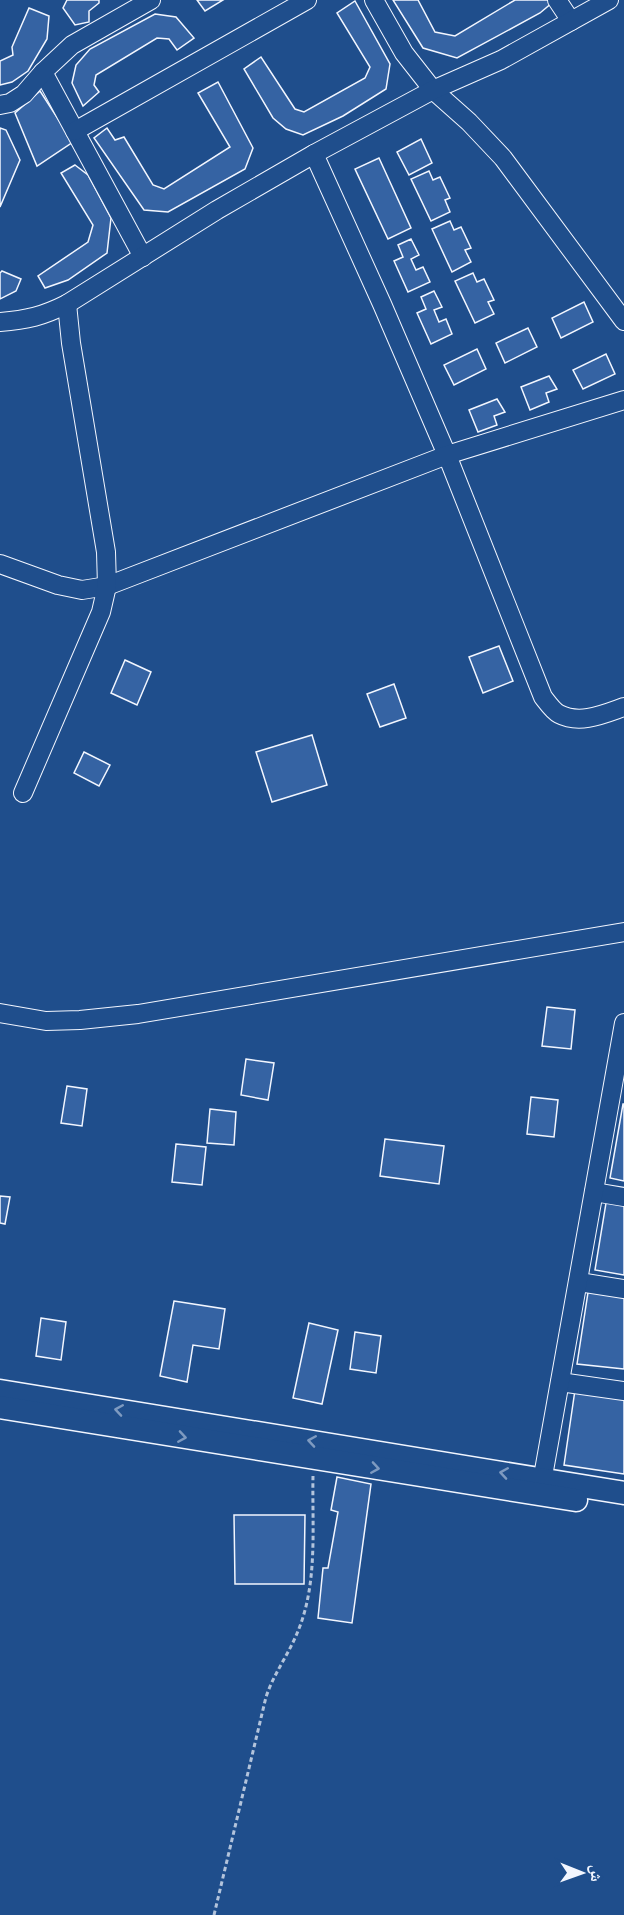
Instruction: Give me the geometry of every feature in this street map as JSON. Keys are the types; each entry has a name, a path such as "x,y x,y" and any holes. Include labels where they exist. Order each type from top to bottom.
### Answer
{"main road":[{"path":"0,1391 541,1487 624,1508"},
{"path":"0,1407 313,1458 541,1487 624,1494"}],"street":[{"path":"0,105 24,94 43,72 72,45 151,0"},
{"path":"75,131 307,0"},
{"path":"374,0 404,53 433,90 469,122 503,158 624,321"},
{"path":"557,0 571,21"},
{"path":"0,322 23,321 43,316 67,304 217,210 314,154 433,90 501,60 609,0"},
{"path":"43,72 143,256"},
{"path":"314,154 447,455 543,697 558,714 578,719 601,716 624,707"},
{"path":"23,793 101,612 106,586 106,552 71,343 67,304"},
{"path":"0,564 58,585 82,590 106,586 447,455 624,400"},
{"path":"0,1013 46,1021 138,1014 624,932"},
{"path":"541,1487 594,1192 617,1098 624,1023"},
{"path":"594,1192 624,1197"},
{"path":"579,1282 624,1289"},
{"path":"560,1382 624,1391"}],"path":[{"path":"214,1915 266,1697 272,1678 298,1632 309,1589 312,1563 313,1458"}],"building":[{"path":"67,0 99,0 99,3 89,11 89,22 75,25 63,8"},
{"path":"197,0 223,0 205,11"},
{"path":"393,0 418,0 435,32 455,36 515,0 552,0 553,2 540,13 457,58 423,48"},
{"path":"355,1 390,64 386,89 343,116 303,135 286,129 273,118 244,69 261,57 295,109 304,112 365,78 370,67 337,13"},
{"path":"29,8 49,16 47,39 28,71 12,82 0,85 0,61 13,55 12,47"},
{"path":"155,14 176,17 194,38 177,50 169,39 157,38 96,75 94,85 99,92 83,106 72,83 76,65 90,49"},
{"path":"218,82 253,148 245,169 168,212 144,210 94,138 107,128 115,140 124,137 153,185 164,189 230,147 198,93"},
{"path":"40,91 73,142 37,166 15,113"},
{"path":"0,128 6,130 20,160 0,207"},
{"path":"421,139 432,163 409,175 397,152"},
{"path":"379,158 411,228 388,239 355,169"},
{"path":"75,165 88,175 111,218 107,253 68,280 45,288 38,276 88,242 93,225 61,173"},
{"path":"429,171 433,180 440,177 450,198 445,200 450,212 431,221 411,179"},
{"path":"450,221 454,230 461,227 471,248 465,250 471,262 452,272 432,229"},
{"path":"411,239 419,255 411,259 416,270 423,267 430,282 408,292 394,261 403,257 398,245"},
{"path":"2,271 21,279 16,291 0,299 0,273"},
{"path":"473,273 477,282 484,279 494,300 488,302 494,314 475,323 455,281"},
{"path":"434,291 442,307 434,310 439,322 446,319 452,334 431,344 417,313 426,309 421,297"},
{"path":"584,302 593,322 561,338 552,318"},
{"path":"528,328 537,347 505,363 496,343"},
{"path":"477,349 486,369 454,385 444,365"},
{"path":"606,354 615,374 583,389 573,370"},
{"path":"549,376 557,389 546,393 549,402 530,410 521,387"},
{"path":"497,399 505,412 494,416 497,425 478,432 469,410"},
{"path":"499,646 513,681 483,693 469,657"},
{"path":"125,660 151,672 137,705 111,693"},
{"path":"394,684 406,718 380,727 367,694"},
{"path":"312,735 327,785 272,802 256,752"},
{"path":"84,752 110,765 99,786 74,773"},
{"path":"547,1007 575,1010 571,1049 542,1046"},
{"path":"246,1059 274,1063 268,1100 241,1095"},
{"path":"67,1086 87,1089 82,1126 61,1123"},
{"path":"531,1097 558,1100 554,1137 527,1134"},
{"path":"624,1104 624,1181 610,1178"},
{"path":"210,1109 236,1112 234,1145 207,1143"},
{"path":"385,1139 444,1146 439,1184 380,1176"},
{"path":"176,1144 206,1147 202,1185 172,1182"},
{"path":"0,1196 10,1197 5,1224 0,1223"},
{"path":"607,1197 624,1199 624,1275 595,1270"},
{"path":"589,1286 624,1291 624,1369 577,1364"},
{"path":"174,1301 225,1309 219,1349 193,1345 187,1382 160,1376"},
{"path":"41,1318 66,1322 61,1360 36,1356"},
{"path":"309,1323 338,1330 322,1404 293,1398"},
{"path":"355,1332 381,1336 376,1373 350,1369"},
{"path":"575,1390 624,1397 624,1474 564,1465"},
{"path":"337,1477 371,1484 352,1623 318,1618 323,1568 328,1568 338,1512 331,1510"},
{"path":"234,1515 305,1515 304,1584 235,1584"}]}
